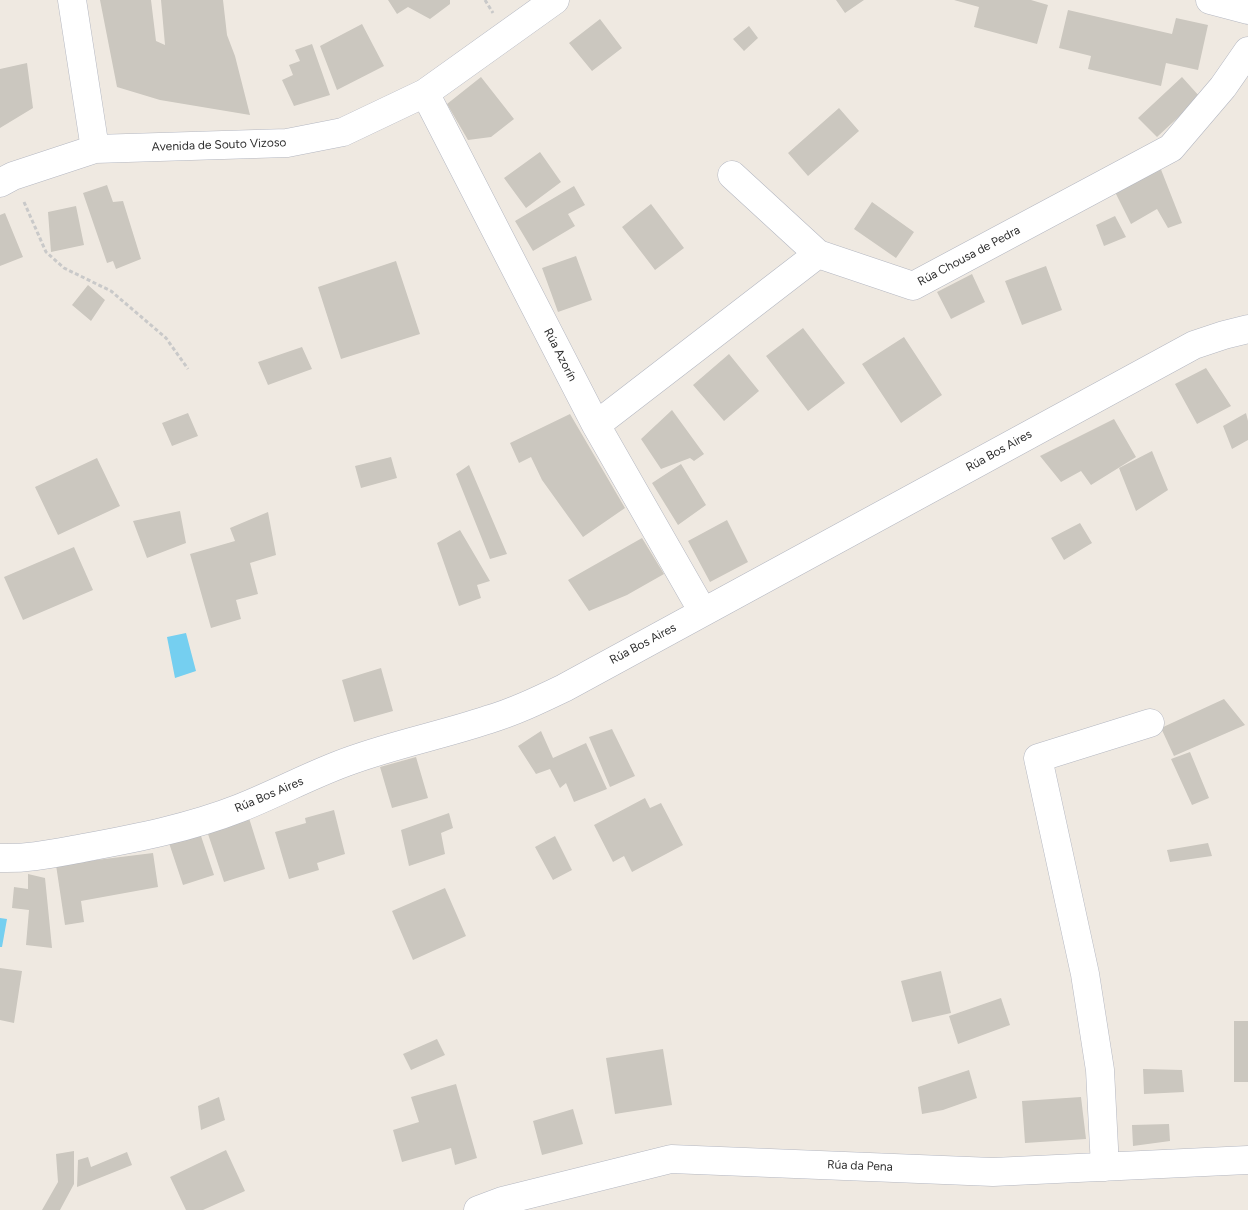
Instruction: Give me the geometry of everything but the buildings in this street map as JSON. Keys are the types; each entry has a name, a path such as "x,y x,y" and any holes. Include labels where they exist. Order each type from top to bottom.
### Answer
{"street":[{"path":"72,0 94,148"},
{"name":"Avenida de Souto Vizoso","path":"6,179 94,148 287,143 343,132 425,93 555,0"},
{"path":"1210,0 1248,10"},
{"name":"Rúa Chousa de Pedra","path":"818,254 913,286 1171,148 1223,87 1248,51"},
{"name":"Rúa Azorín","path":"425,93 596,425 704,612"},
{"path":"596,425 818,254 732,175"},
{"name":"Rúa Bos Aires","path":"0,858 39,856 150,836 212,818 265,798 338,765 386,748 486,721 512,712 564,688 1194,345 1248,329"},
{"path":"1105,1166 1100,1070 1085,974 1038,758 1150,724"},
{"name":"Rúa da Pena","path":"478,1210 502,1201 671,1159 993,1172 1248,1160"}],"path":[{"path":"6,179 46,252 64,268 111,291 166,338 188,369"}],"water":[{"path":"186,633 196,671 175,678 167,637"},
{"path":"0,918 7,919 2,947 0,947"}]}
